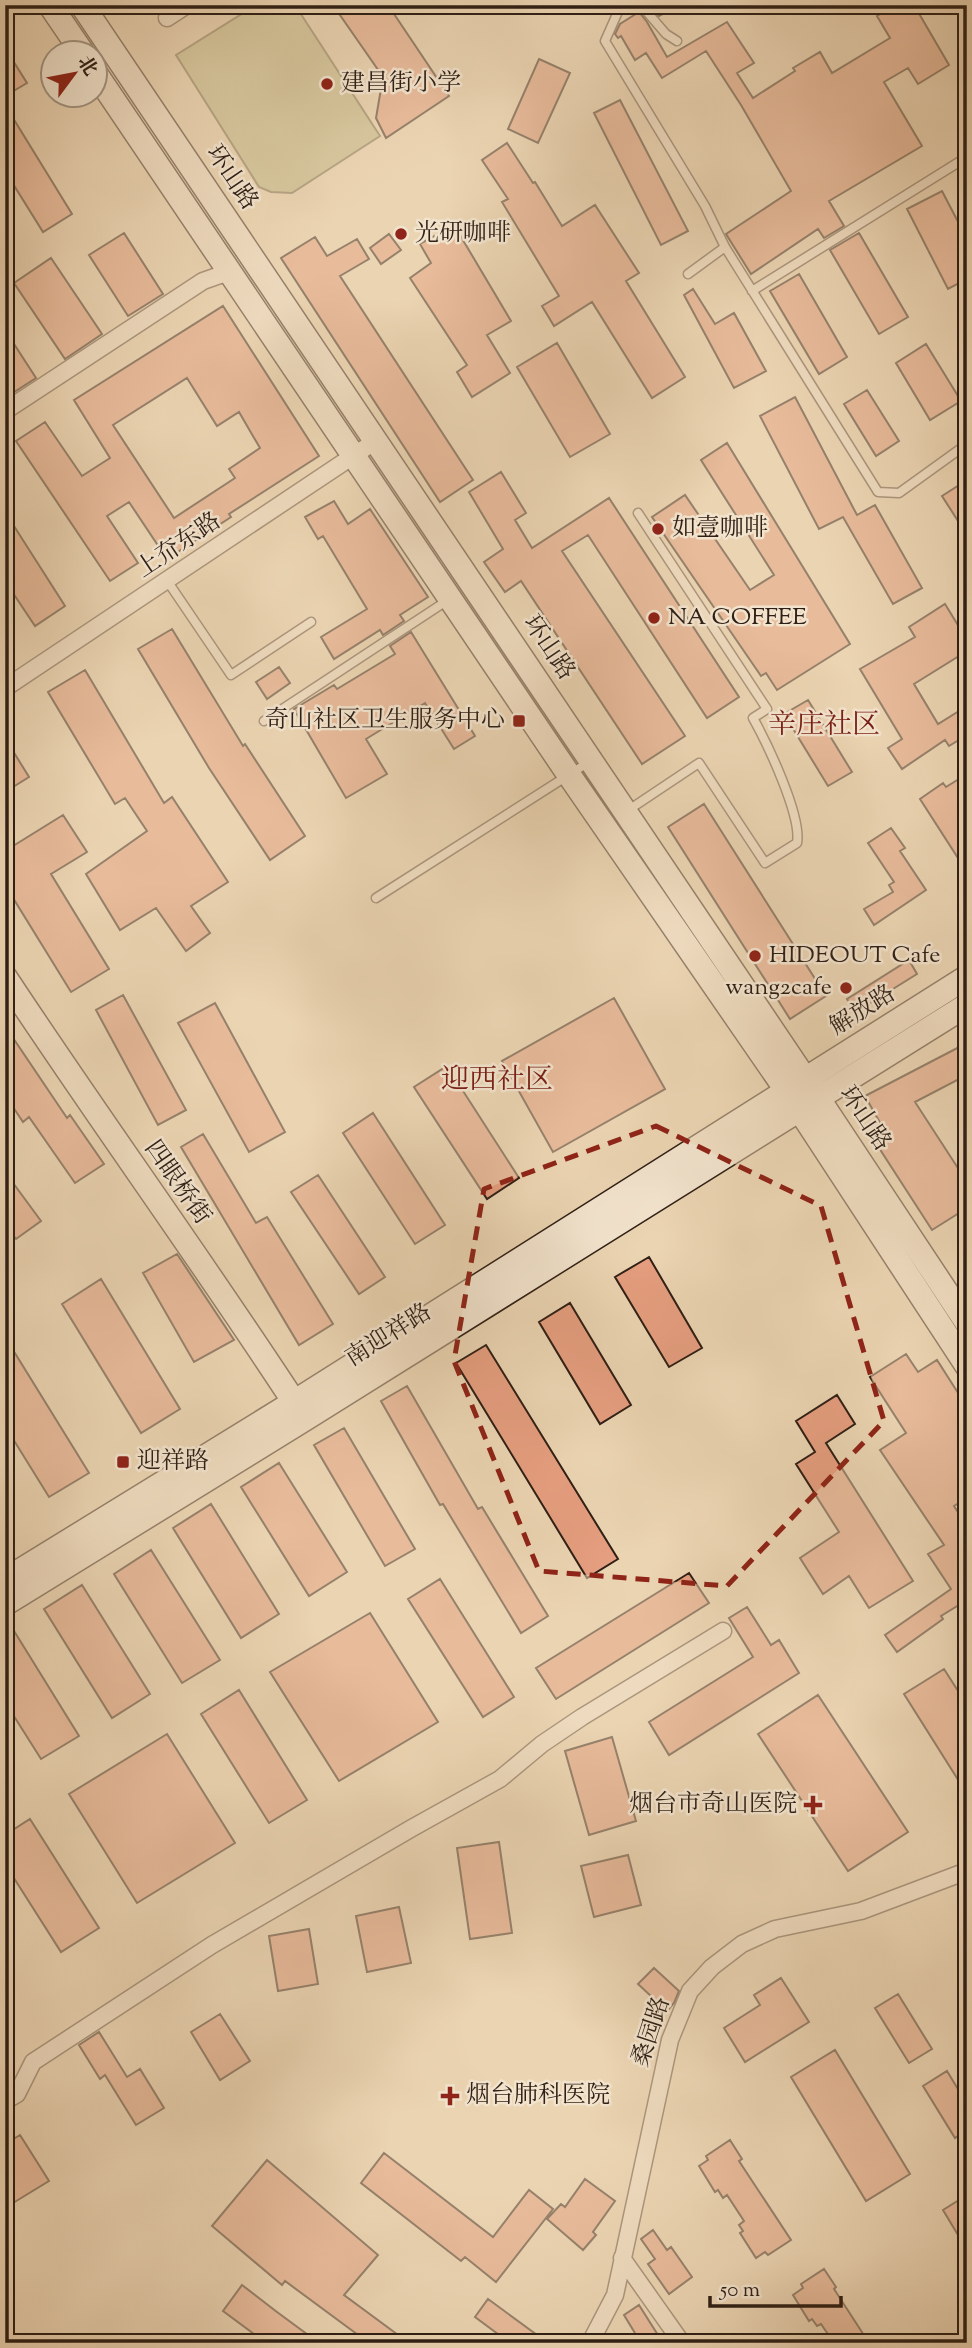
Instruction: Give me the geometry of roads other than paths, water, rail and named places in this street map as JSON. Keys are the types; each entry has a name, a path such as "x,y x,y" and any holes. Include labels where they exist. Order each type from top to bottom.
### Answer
{"main road":[{"path":"50,5 72,38"},
{"name":"环山路","path":"82,5 626,812 967,1366"},
{"name":"环山路","path":"108,91 569,775 967,1322"},
{"name":"四眼桥街","path":"5,977 76,1085 158,1198 300,1410"},
{"name":"解放路","path":"802,1095 967,977"},
{"name":"解放路","path":"802,1095 967,1005"},
{"name":"南迎祥路","path":"5,1604 300,1410 802,1095"},
{"name":"南迎祥路","path":"5,1580 300,1410"}],"street":[{"path":"167,18 187,5"},
{"path":"5,411 203,281 223,274 237,280"},
{"name":"上夼东路","path":"5,688 168,582 377,440"},
{"path":"5,2101 17,2094 33,2062 200,1952 500,1779 572,1723 723,1632"},
{"name":"桑园路","path":"590,2343 615,2295 670,2040 690,1991 712,1968 742,1944 775,1929 861,1911 967,1871"},
{"path":"622,2258 682,2343"}],"lane":[{"path":"621,5 605,41 705,206 725,247 878,492 900,493 967,444"},
{"path":"641,5 666,34 677,41"},
{"path":"752,290 967,157"},
{"path":"688,274 725,247"},
{"path":"604,825 699,763 765,863 797,843 799,836 767,744 753,718 767,709 638,513"},
{"path":"168,582 231,675 311,622"},
{"path":"264,721 451,598"},
{"path":"376,898 591,760"}],"place":[{"name":"建昌街小学","path":"327,84"},
{"name":"光研咖啡","path":"401,234"},
{"name":"如壹咖啡","path":"658,529"},
{"name":"NA COFFEE","path":"654,618"},
{"name":"奇山社区卫生服务中心","path":"519,721"},
{"name":"HIDEOUT Cafe","path":"755,956"},
{"name":"wang2cafe","path":"846,988"},
{"name":"迎祥路","path":"123,1462"},
{"name":"烟台市奇山医院","path":"813,1805"},
{"name":"烟台肺科医院","path":"450,2096"}],"district":[{"name":"辛庄社区","path":"824,726"},
{"name":"迎西社区","path":"497,1081"}]}
